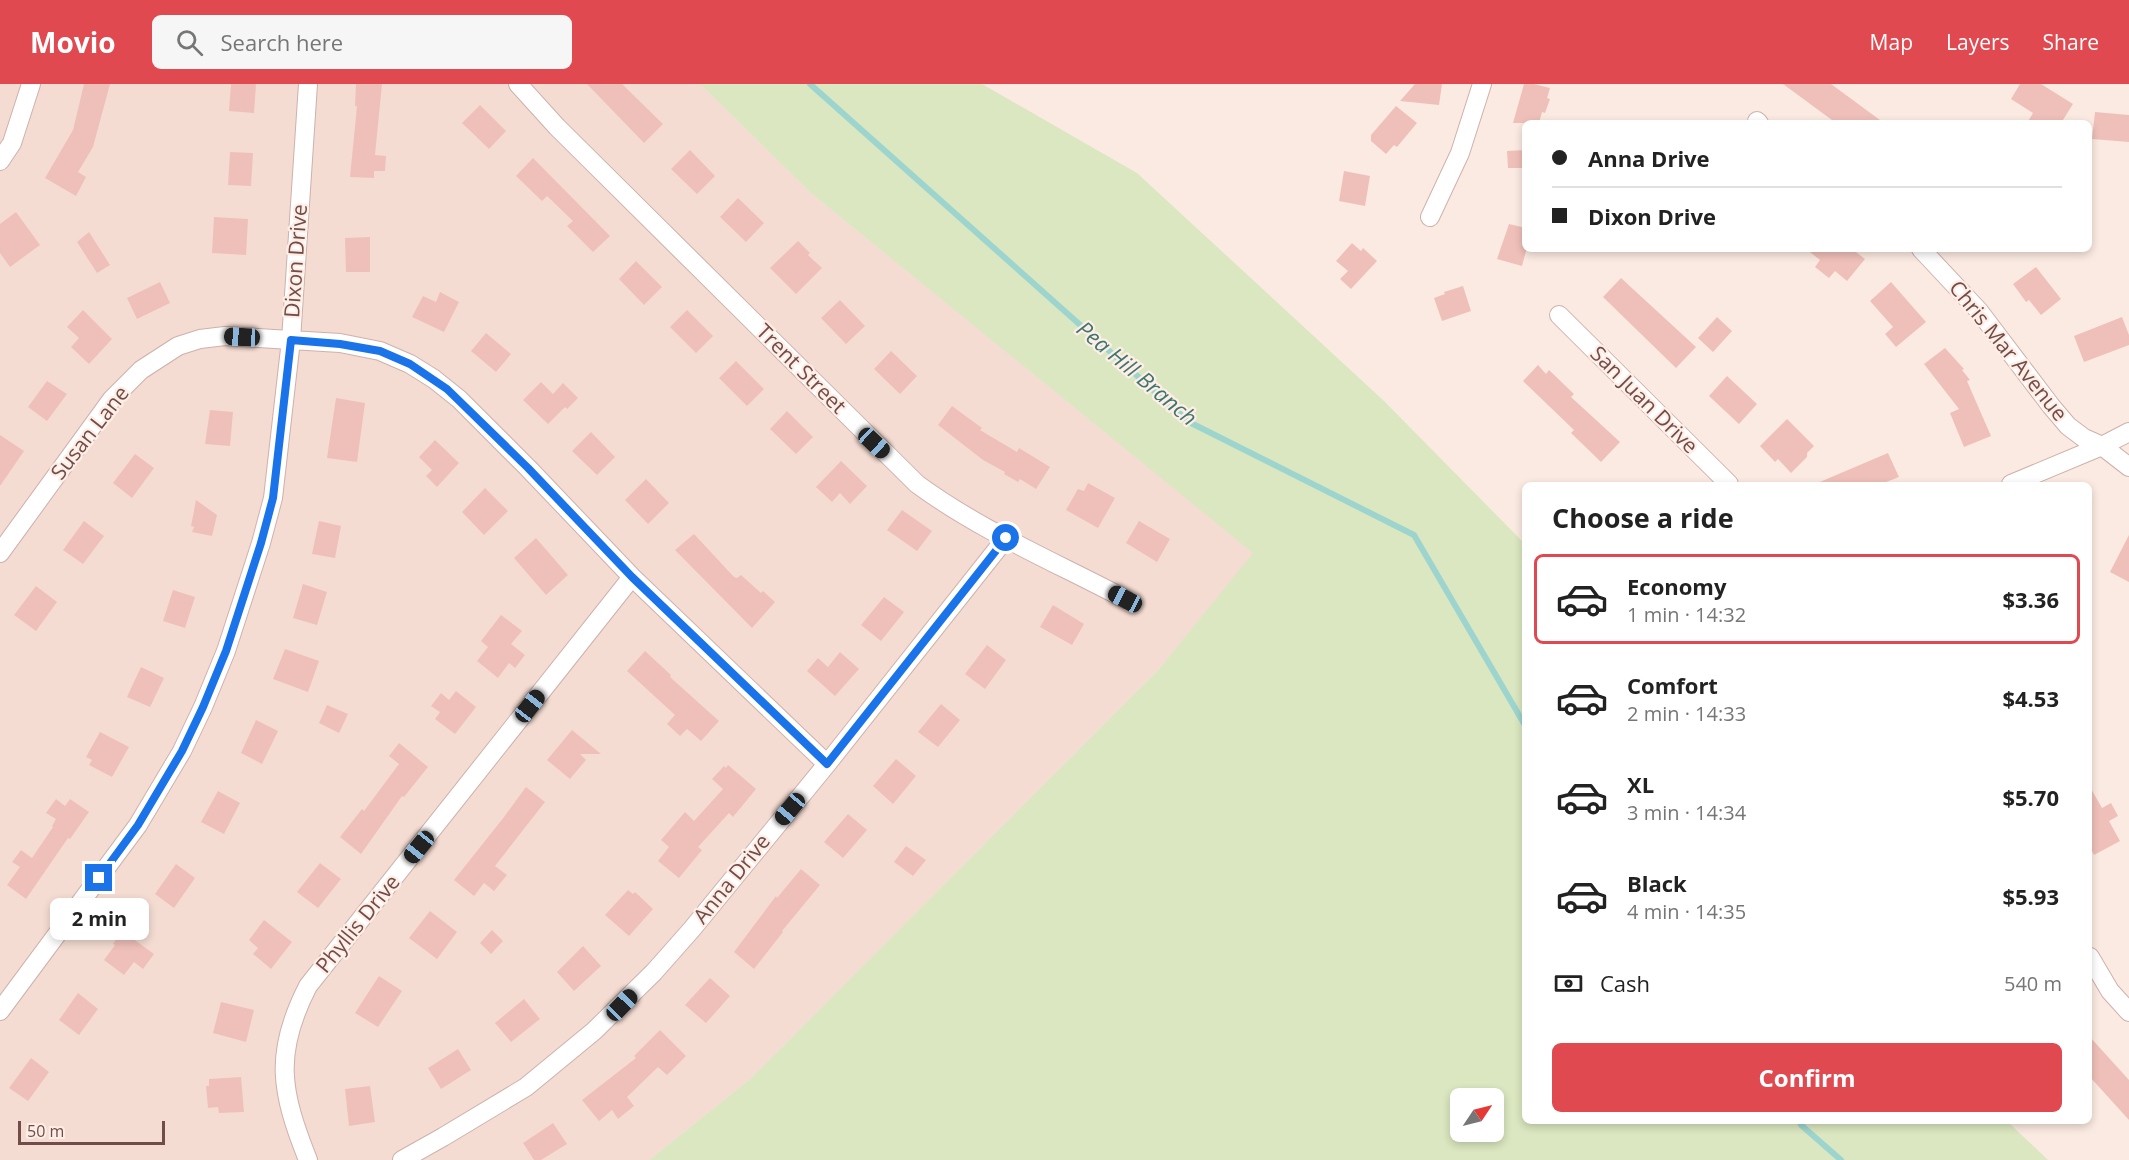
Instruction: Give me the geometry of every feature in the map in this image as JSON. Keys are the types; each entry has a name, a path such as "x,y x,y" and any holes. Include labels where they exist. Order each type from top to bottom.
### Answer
{"street":[{"path":"0,161 12,143 31,84"},
{"name":"Dixon Drive","path":"0,1011 138,825 182,751 203,707 229,641 273,498 291,340 308,84"},
{"name":"Trent Street","path":"518,84 557,127 917,484 946,506 1125,599"},
{"path":"1430,217 1460,153 1482,84"},
{"name":"Chris Mar Avenue","path":"1924,252 1979,311 2050,406 2068,426 2084,438 2102,446 2129,467"},
{"name":"San Juan Drive","path":"1559,315 1685,443 1727,482"},
{"name":"Susan Lane","path":"0,553 112,399 141,370 178,346 200,339 225,336 340,344 380,351 410,364 459,399 632,577 827,764"},
{"path":"2016,482 2102,446 2129,432"},
{"name":"Anna Drive","path":"402,1160 526,1087 594,1031 654,972 827,764 1006,538"},
{"name":"Phyllis Drive","path":"308,1160 292,1120 286,1094 284,1054 298,1006 308,986 632,577"},
{"path":"2092,960 2110,991 2129,1012"}],"shaded area":[{"path":"0,84 700,84 812,194 1254,553 1159,669 750,1079 649,1160 0,1160"}],"green space":[{"path":"700,84 982,84 1137,173 1384,401 1522,541 1522,1124 2010,1124 2048,1160 649,1160 750,1079 1159,669 1253,553 812,194"}],"building":[{"path":"84,84 110,84 93,147 78,172 86,177 76,196 45,178 73,130"},
{"path":"231,84 256,84 254,113 229,111"},
{"path":"356,84 382,84 375,155 386,156 385,171 374,171 374,178 350,177 357,106 355,106"},
{"path":"587,84 622,84 663,124 644,143"},
{"path":"1415,84 1442,84 1439,105 1400,101"},
{"path":"1524,84 1550,88 1547,98 1550,99 1540,120 1522,120 1522,123 1513,123"},
{"path":"1783,84 1831,84 1880,120 1832,120"},
{"path":"2020,84 2041,84 2073,104 2063,120 2029,120 2033,113 2011,99"},
{"path":"480,105 506,131 489,149 462,123"},
{"path":"1396,106 1417,123 1397,147 1394,145 1386,154 1371,141 1371,135"},
{"path":"2095,112 2129,115 2129,142 2092,139"},
{"path":"690,150 715,176 697,194 671,169"},
{"path":"1522,150 1522,168 1508,168 1507,151"},
{"path":"230,152 253,153 251,186 228,185"},
{"path":"533,158 610,236 593,252 567,226 573,221 547,196 542,201 516,176"},
{"path":"1344,171 1370,176 1365,206 1339,201"},
{"path":"738,198 764,223 746,242 720,217"},
{"path":"16,212 40,245 10,267 0,253 0,224"},
{"path":"214,217 248,219 246,255 212,253"},
{"path":"1509,224 1522,227 1522,252 1526,252 1522,266 1497,259"},
{"path":"89,232 110,265 97,273 77,242"},
{"path":"370,237 370,272 346,272 345,238"},
{"path":"798,241 810,253 808,255 822,268 796,294 770,268"},
{"path":"1352,243 1361,251 1363,248 1377,261 1351,289 1340,279 1348,271 1336,261"},
{"path":"1810,252 1856,252 1865,259 1847,281 1835,271 1829,278 1815,267 1820,260"},
{"path":"636,261 662,287 644,305 619,279"},
{"path":"2036,267 2061,299 2041,315 2029,300 2026,302 2013,284"},
{"path":"1621,278 1696,347 1676,368 1603,297"},
{"path":"160,282 170,303 137,319 127,298"},
{"path":"1891,282 1926,322 1896,347 1885,334 1893,327 1870,301"},
{"path":"1463,286 1471,311 1442,321 1434,298"},
{"path":"440,292 459,302 444,332 412,317 423,296 436,302"},
{"path":"840,300 865,326 846,344 821,318"},
{"path":"83,310 112,339 89,364 71,347 79,338 67,327"},
{"path":"687,310 713,336 696,353 670,327"},
{"path":"1717,317 1732,331 1713,352 1698,338"},
{"path":"2122,317 2129,335 2129,345 2084,362 2074,336"},
{"path":"486,333 511,354 496,372 471,351"},
{"path":"1945,348 1964,369 1962,370 1970,380 1967,381 1991,436 1964,447 1950,413 1959,409 1924,364"},
{"path":"891,351 917,376 900,394 874,369"},
{"path":"736,361 764,389 747,406 719,378"},
{"path":"1538,365 1546,374 1549,370 1574,394 1571,397 1620,442 1601,462 1571,433 1574,430 1523,381"},
{"path":"1727,376 1757,404 1739,424 1709,396"},
{"path":"47,381 67,394 47,421 28,407"},
{"path":"541,382 553,394 563,383 578,398 548,424 523,400"},
{"path":"336,398 365,403 357,462 327,458"},
{"path":"952,406 982,428 980,430 1017,452 1019,448 1050,467 1036,489 1020,479 1018,482 1004,474 1005,472 983,460 938,425"},
{"path":"210,410 233,412 230,446 205,444"},
{"path":"787,411 813,437 796,454 770,429"},
{"path":"1787,419 1814,446 1807,453 1807,457 1791,473 1778,459 1775,462 1760,446"},
{"path":"591,432 615,457 597,475 572,451"},
{"path":"0,435 24,451 0,486"},
{"path":"435,440 459,463 437,487 426,476 432,470 419,457"},
{"path":"1888,453 1899,477 1886,482 1820,482"},
{"path":"135,454 154,468 132,498 113,483"},
{"path":"841,461 867,486 850,504 840,493 832,502 816,487"},
{"path":"646,479 669,503 648,524 625,500"},
{"path":"1088,483 1115,498 1098,528 1066,510 1078,489 1084,491"},
{"path":"485,488 508,511 484,535 462,512"},
{"path":"196,500 217,515 212,536 192,532"},
{"path":"902,510 932,531 917,551 887,530"},
{"path":"84,521 104,536 83,564 63,550"},
{"path":"319,521 341,526 335,558 312,554"},
{"path":"1139,521 1170,539 1157,562 1126,543"},
{"path":"694,534 734,577 741,575 775,602 752,628 675,550"},
{"path":"2129,535 2129,582 2110,572"},
{"path":"536,538 568,575 546,595 514,558"},
{"path":"303,584 327,592 317,625 293,618"},
{"path":"36,586 57,602 36,631 14,615"},
{"path":"173,590 195,597 185,628 163,621"},
{"path":"884,597 904,612 881,641 861,625"},
{"path":"1053,605 1084,624 1072,645 1040,627"},
{"path":"501,615 522,631 511,644 525,655 515,668 509,663 498,678 477,661 488,647 481,641"},
{"path":"987,645 1006,660 985,689 965,674"},
{"path":"285,649 319,661 308,692 273,679"},
{"path":"645,651 719,721 701,741 687,729 680,736 667,724 675,715 627,671"},
{"path":"840,652 859,669 835,696 807,671 818,658 828,667"},
{"path":"141,667 164,678 150,707 127,697"},
{"path":"456,691 476,707 455,734 435,719 440,712 431,706 441,693 449,700"},
{"path":"941,704 960,720 938,747 918,732"},
{"path":"327,705 348,714 339,733 319,723"},
{"path":"256,720 278,731 262,764 241,753"},
{"path":"572,730 601,754 580,754 586,760 570,779 547,760"},
{"path":"100,732 129,747 112,777 89,765 92,760 86,757"},
{"path":"399,743 428,767 404,797 402,796 361,854 340,837 362,809 364,811 399,764 389,756"},
{"path":"896,759 916,776 893,804 873,786"},
{"path":"728,765 756,789 733,817 729,813 698,847 702,850 679,878 658,861 669,847 661,840 685,812 694,821 723,789 712,779 724,766 726,768"},
{"path":"526,787 545,802 495,866 507,875 494,891 484,883 474,896 454,880"},
{"path":"2092,790 2102,808 2111,803 2118,816 2109,821 2120,841 2094,855 2092,851"},
{"path":"218,791 240,803 224,834 201,822"},
{"path":"56,799 65,806 70,799 89,812 26,899 7,885 20,867 12,862 21,850 32,858 53,827 56,819 46,813"},
{"path":"848,814 867,830 843,858 824,842"},
{"path":"906,846 926,860 913,876 894,862"},
{"path":"320,863 341,879 318,908 297,892"},
{"path":"176,864 195,878 174,908 155,894"},
{"path":"801,869 820,885 754,969 734,952 776,896 777,898"},
{"path":"628,890 633,894 635,892 653,909 629,936 605,915"},
{"path":"120,909 135,920 125,933 154,954 143,969 134,962 124,975 104,960 121,932 109,923"},
{"path":"430,911 457,932 437,959 409,938"},
{"path":"264,920 292,942 271,969 253,954 258,948 249,940"},
{"path":"492,930 503,941 491,954 480,943"},
{"path":"583,946 601,966 574,991 557,972"},
{"path":"379,976 402,991 378,1027 355,1013"},
{"path":"710,978 730,996 706,1023 685,1005"},
{"path":"78,993 98,1009 79,1035 59,1020"},
{"path":"524,999 540,1019 511,1042 495,1023"},
{"path":"221,1002 254,1010 246,1042 213,1033"},
{"path":"660,1030 686,1056 667,1075 658,1067 627,1097 634,1106 618,1119 612,1110 599,1121 582,1100 636,1058 634,1056"},
{"path":"2092,1039 2129,1080 2129,1120 2092,1079"},
{"path":"458,1049 471,1070 441,1089 428,1068"},
{"path":"31,1058 49,1072 28,1101 9,1088"},
{"path":"241,1077 244,1112 219,1113 218,1107 208,1108 206,1086 209,1086 209,1079"},
{"path":"370,1086 375,1122 349,1126 345,1089"},
{"path":"553,1123 567,1144 541,1160 534,1160 523,1143"}],"waterway":[{"name":"Pea Hill Branch","path":"810,84 1189,422 1414,535 1522,720"},
{"name":"Pea Hill Branch","path":"1801,1124 1841,1160"}],"route":[{"path":"99,878 138,825 182,751 226,651 273,498 291,340 340,344 380,351 410,364 447,389 528,468 632,577 827,764 1006,538"}]}
